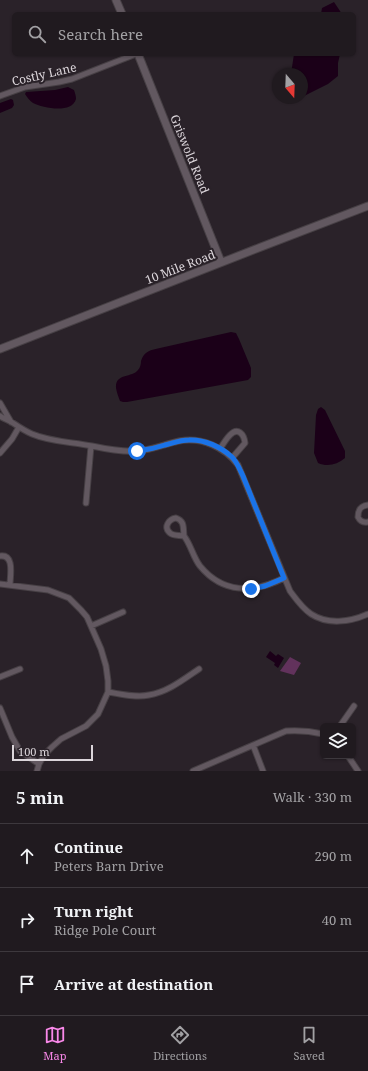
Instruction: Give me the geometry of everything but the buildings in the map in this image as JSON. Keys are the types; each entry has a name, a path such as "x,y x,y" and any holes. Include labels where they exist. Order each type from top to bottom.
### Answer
{"main road":[{"path":"116,0 121,12"},
{"name":"Griswold Road","path":"138,56 221,262"},
{"name":"10 Mile Road","path":"0,349 368,206"}],"street":[{"name":"Costly Lane","path":"0,96 25,87 72,79 132,56"},
{"path":"0,403 11,422"},
{"path":"0,416 31,434 50,439 125,451 150,449 178,441 190,440 200,440 212,444 232,458 238,465 284,578 290,590 304,608 311,615 321,619 339,622 356,619 368,614"},
{"path":"0,453 12,439 19,426"},
{"path":"220,449 230,434 234,432 239,432 242,434 245,443 232,458"},
{"path":"86,503 92,446"},
{"path":"368,505 360,508 358,517 360,521 368,522"},
{"path":"184,536 200,566 211,577 224,584 238,588 251,589 265,586 284,578"},
{"path":"0,556 2,555 7,557 10,562 10,585"},
{"path":"0,584 48,590 69,598 87,617 101,649 106,666 108,692 98,714 86,726 61,739 44,755 39,764 38,771"},
{"path":"91,626 123,612"},
{"path":"0,677 20,669"},
{"path":"108,692 149,696 172,687 199,669"},
{"path":"342,723 354,706"},
{"path":"0,708 12,737 20,751 39,764"},
{"path":"193,771 286,731 299,730 320,733"},
{"path":"253,745 263,771"},
{"path":"350,759 358,771"}],"shaded area":[{"path":"334,2 341,12 321,12 322,8"},
{"path":"294,56 340,56 338,76 328,84 308,94 308,68 292,68"},
{"path":"68,87 74,90 76,99 69,107 63,108 50,108 38,105 32,102 25,94 26,92 55,90"},
{"path":"11,99 13,100 14,105 12,108 0,113 0,103"},
{"path":"231,332 236,333 251,368 251,377 248,380 127,402 120,401 116,383 121,378 138,370 142,358 148,352"},
{"path":"321,407 325,410 345,451 345,458 332,465 318,463 314,453 316,415 318,409"},
{"path":"270,651 276,656 278,654 284,658 278,668 274,665 275,663 266,657"},
{"path":"290,657 301,663 294,675 280,671"}],"route":[{"path":"137,451 164,446 178,441 200,440 223,450 238,465 284,578 265,586 251,589"}]}
